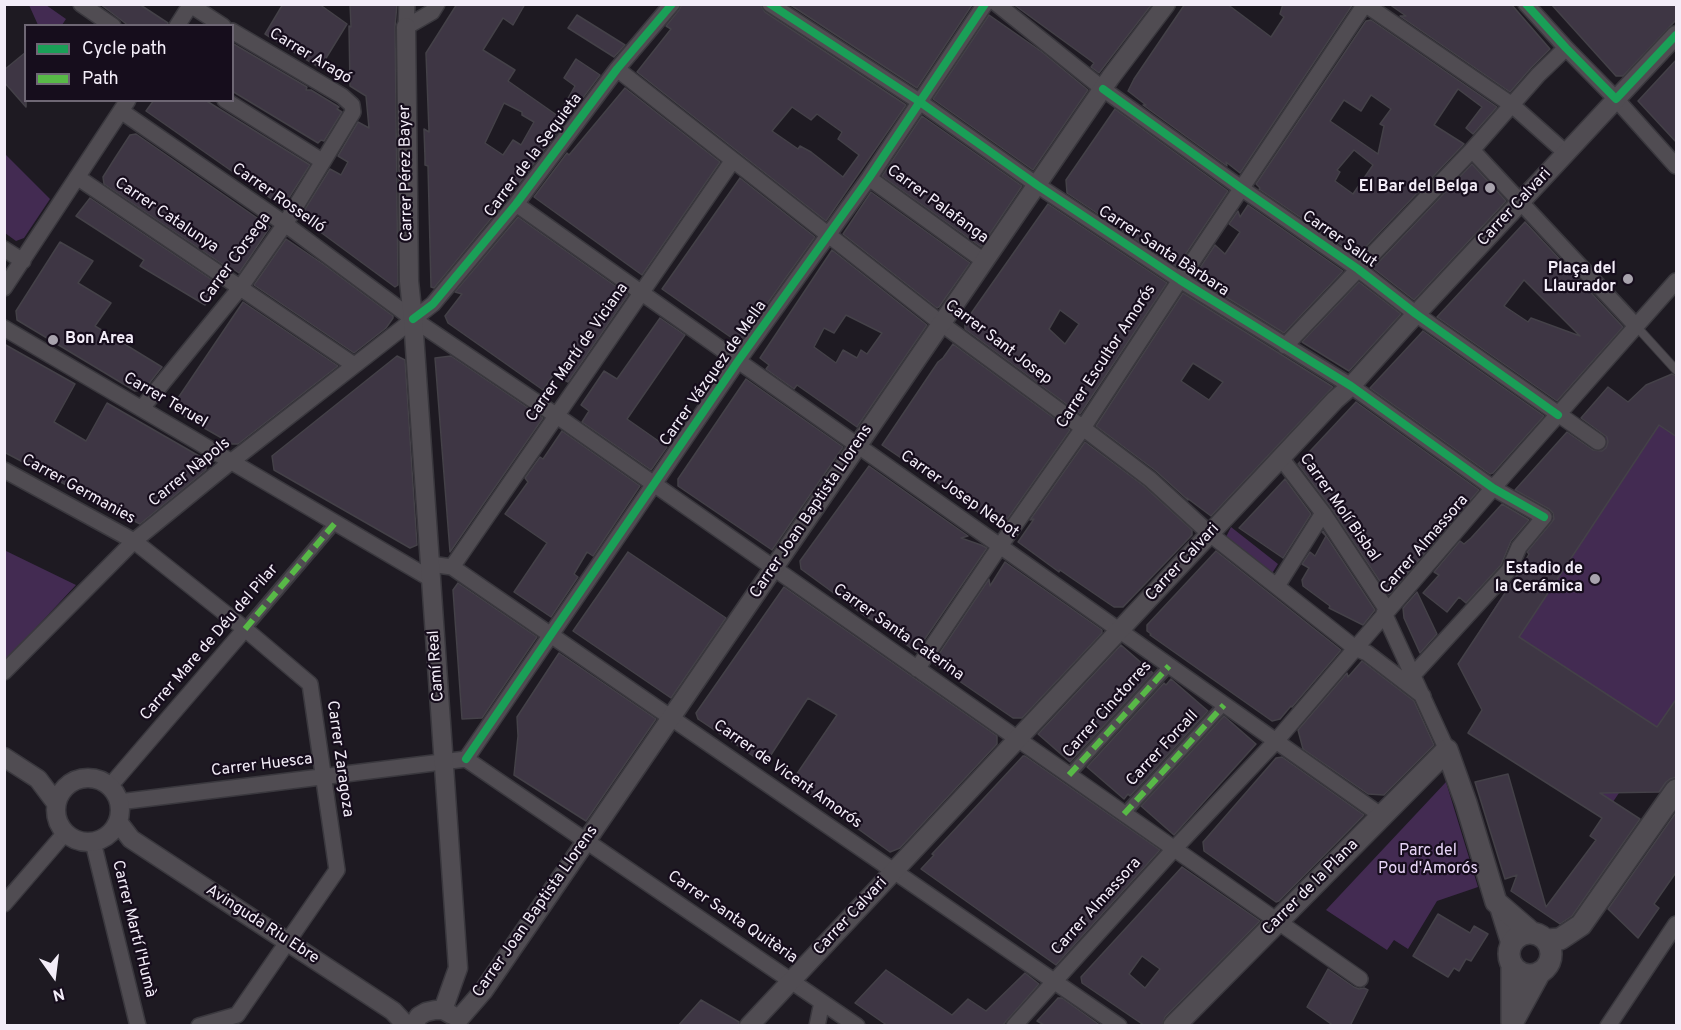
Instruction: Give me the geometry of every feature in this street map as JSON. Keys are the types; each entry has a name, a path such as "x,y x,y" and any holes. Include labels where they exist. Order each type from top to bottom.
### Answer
{"main road":[{"name":"Carrer de la Plana","path":"1174,1026 1447,750"},
{"path":"1447,750 1466,803 1496,902 1550,945 1549,964 1540,972 1511,1025"},
{"path":"1511,1025 1511,956 1514,941 1525,933 1560,939 1581,926 1677,790"},
{"path":"1511,956 1516,970 1528,975 1540,972"}],"street":[{"path":"81,4 110,24"},
{"path":"406,27 407,4"},
{"path":"406,27 432,12 437,4"},
{"name":"Carrer de la Sequieta","path":"413,319 433,304 516,204 617,69 672,4"},
{"name":"Carrer Santa Bàrbara","path":"770,4 920,102 1037,185 1180,280 1351,386 1493,488 1544,517 1519,548 1509,570 1413,675"},
{"name":"Carrer Vázquez de Mella","path":"466,759 738,361 830,235 985,4"},
{"name":"Carrer Salut","path":"997,4 1103,89 1598,442"},
{"name":"Carrer Joan Baptista Llorens","path":"454,1019 484,990 984,261 1103,89 1166,4"},
{"path":"1365,4 1512,105 1566,153"},
{"name":"Carrer Escultor Amorós","path":"917,669 1083,428 1365,4"},
{"path":"1526,4 1677,166"},
{"path":"178,24 190,5 219,24"},
{"name":"Carrer Pérez Bayer","path":"406,27 408,281 413,319"},
{"name":"Carrer Aragó","path":"234,32 342,96 352,105 353,112 347,123"},
{"name":"Carrer Calvari","path":"749,1026 1335,400 1351,386 1677,35"},
{"path":"1285,346 1472,150 1538,75 1566,48"},
{"name":"Carrer Sant Josep","path":"617,69 942,324 1150,479 1210,534 1355,648"},
{"path":"228,102 322,161"},
{"path":"4,288 124,106"},
{"name":"Carrer Rosselló","path":"124,106 413,319"},
{"name":"Carrer Còrsega","path":"142,408 240,288 285,224 347,123"},
{"path":"1472,150 1636,326 1677,281"},
{"name":"Carrer Martí de Viciana","path":"452,567 733,160"},
{"name":"Carrer Catalunya","path":"77,177 354,365"},
{"name":"Carrer Palafanga","path":"869,178 984,261"},
{"name":"Carrer Josep Nebot","path":"516,204 1382,816"},
{"path":"4,249 22,261"},
{"name":"Carrer Nàpols","path":"4,672 118,551 134,541 413,319"},
{"name":"Carrer Santa Caterina","path":"413,319 654,484 1360,979"},
{"name":"Camí Real","path":"413,319 458,968 454,1019"},
{"name":"Carrer Almassora","path":"1014,1026 1174,849 1276,741 1386,611 1636,326"},
{"name":"Carrer Teruel","path":"4,328 336,522 431,571"},
{"name":"Carrer Molí Bisbal","path":"1281,458 1323,513 1386,611 1447,750"},
{"name":"Carrer Germanies","path":"4,470 134,541"},
{"path":"1276,586 1323,513"},
{"name":"Carrer Mare de Déu del Pilar","path":"115,794 245,629 336,522"},
{"name":"Carrer Zaragoza","path":"134,541 310,684 337,870 237,1015 199,1026"},
{"name":"Carrer de Vicent Amorós","path":"431,571 452,567 1119,1026"},
{"path":"1355,648 1367,653 1423,696"},
{"name":"Carrer Cinctorres","path":"1069,776 1169,666"},
{"name":"Carrer Forcall","path":"1124,813 1224,705"},
{"path":"478,742 480,768"},
{"path":"4,757 38,779 67,785"},
{"name":"Carrer Huesca","path":"115,794 323,777 466,759"},
{"name":"Carrer Santa Quitèria","path":"466,759 857,1026"},
{"path":"84,778 103,781 115,794 120,812 106,833 83,842 73,839 59,825 56,804 67,785 75,780 84,778"},
{"path":"38,779 56,804"},
{"path":"4,904 65,833"},
{"name":"Avinguda Riu Ebre","path":"106,833 131,839 413,1022"},
{"name":"Carrer Martí l'Humà","path":"106,833 138,1026"},
{"path":"1496,902 1511,956"},
{"path":"1608,1026 1677,924"},
{"path":"817,1026 822,1002"},
{"path":"413,1022 426,1012 435,1010 454,1019"}],"lane":[{"path":"1636,326 1677,370"}],"green space":[{"path":"29,5 46,5 66,19 63,24 38,24"},
{"path":"5,154 50,199 24,238 16,241 5,233"},
{"name":"Estadio de la Cerámica","path":"1670,375 1676,375 1676,783 1670,792 1619,793 1602,818 1468,733 1482,710 1458,664 1628,402 1646,385"},
{"path":"1231,527 1278,564 1271,575 1226,537"},
{"path":"4,550 76,585 5,661 4,661"},
{"name":"Parc del Pou d'Amorós","path":"1446,782 1478,887 1437,901 1408,949 1394,940 1387,950 1326,910"}],"building":[{"path":"100,4 139,4 168,23 168,24 126,24"},
{"path":"283,4 319,4 347,24 320,68 265,34"},
{"path":"350,4 397,4 395,27 398,285 395,287 300,217 330,169 341,175 348,162 338,156 358,122 369,128 366,96 350,86"},
{"path":"457,4 525,4 513,25 503,18 483,50 515,70 508,81 558,116 575,86 564,78 576,59 600,75 508,198 434,288 431,287 428,166 425,165 424,129 429,132 426,53","holes":["504,103 522,112 522,115 534,122 521,145 513,140 503,155 485,143"]},
{"path":"682,4 760,4 765,12 906,105 826,221 637,72 671,29 666,26","holes":["792,107 811,120 817,114 842,132 838,139 859,155 843,177 811,152 800,146 798,149 772,131"]},
{"path":"789,4 971,4 972,5 917,88"},
{"path":"1013,4 1152,4 1099,73 1091,67 1094,63"},
{"path":"1185,4 1227,4 1271,37 1284,17 1280,14 1283,4 1353,4 1240,173 1143,105 1146,105 1128,91"},
{"path":"1389,4 1511,4 1550,49 1510,92 1400,16 1406,16"},
{"path":"1551,4 1677,4 1677,19 1623,76 1616,76"},
{"path":"577,15 625,45 614,57 568,28"},
{"path":"989,15 1042,52 1088,90 1033,170 933,99"},
{"path":"1371,20 1497,107 1473,134 1466,128 1482,107 1458,89 1434,125 1464,144 1357,256 1259,189 1256,184 1366,21","holes":["1371,95 1391,109 1380,124 1384,126 1378,154 1330,121 1344,100 1361,111","1354,150 1373,165 1353,194 1335,181 1340,172 1337,170"]},
{"path":"234,44 307,87 306,90 311,90 339,107 337,109 342,112 324,141 321,140 318,143 234,92"},
{"path":"24,54 24,102 26,102 26,107 4,82 4,70"},
{"path":"1677,59 1677,143 1638,101"},
{"path":"625,88 720,162 642,275 534,197 567,153 569,155"},
{"path":"153,102 208,102 310,165 283,207 146,111"},
{"path":"1115,109 1228,191 1177,267 1067,193 1066,180"},
{"path":"922,116 1022,186 981,247 882,176"},
{"path":"136,134 270,227 239,273 229,266 228,268 104,184 103,177 115,158 130,135"},
{"path":"1472,164 1506,201 1414,300 1373,268"},
{"path":"740,178 815,237 739,343 662,289"},
{"path":"871,192 970,263 939,307 937,308 843,234"},
{"path":"90,198 218,284 205,305 140,266 144,260 76,216"},
{"path":"1048,204 1167,283 1080,414 965,329 965,322","holes":["1060,310 1079,324 1065,344 1049,329"]},
{"path":"1248,205 1343,271 1284,333 1194,277 1215,245 1225,254 1240,232 1229,224 1238,211 1240,217"},
{"path":"518,217 628,295 568,382 554,374 543,390 448,323 445,316 462,294 455,292"},
{"path":"1525,222 1623,327 1557,401 1437,317","holes":["1524,280 1580,336 1531,318 1528,322 1504,306"]},
{"path":"286,239 393,316 386,328 354,353 254,285"},
{"path":"60,242 93,261 78,283 111,303 95,326 162,367 144,390 135,391 17,320 16,311"},
{"path":"832,250 927,325 857,427 797,385 794,389 766,369 769,365 760,358","holes":["846,315 882,333 867,354 861,350 857,358 843,350 836,363 814,347 824,328 834,333"]},
{"path":"1359,282 1401,314 1349,371 1302,342"},
{"path":"1183,293 1333,387 1211,516 1096,426","holes":["1193,363 1223,382 1209,400 1181,381"]},
{"path":"243,302 338,366 238,444 232,444 180,414 176,401"},
{"path":"660,318 685,335 627,419 667,447 651,470 582,422 589,411 581,405 604,371 617,379"},
{"path":"1423,331 1544,416 1493,473 1490,474 1370,388"},
{"path":"4,344 75,384 54,422 86,441 107,403 206,460 206,470 140,524 4,452"},
{"path":"953,344 1070,430 1001,528 882,445 938,362"},
{"path":"397,356 405,360 417,545 410,548 274,470 272,456"},
{"path":"451,356 543,418 450,552 435,358"},
{"path":"1672,374 1677,376 1677,437 1659,425 1519,637 1657,727 1677,698 1677,777 1666,782 1659,792 1600,793 1640,819 1572,916 1560,924 1511,891 1517,875 1505,879 1475,782 1508,774 1546,907 1596,840 1590,836 1602,818 1468,733 1482,710 1458,664 1518,574 1529,554 1527,552 1554,519 1549,509 1515,490 1567,432 1593,450 1602,451 1606,448 1607,437 1581,418 1608,387 1628,402 1646,385"},
{"path":"746,379 843,447 772,550 678,486 678,479"},
{"path":"1356,402 1479,490 1389,595 1331,508 1298,464"},
{"path":"562,431 640,486 593,556 587,552 574,574 578,577 551,617 514,592 547,543 505,514 528,482 525,478 540,457 543,459"},
{"path":"1085,442 1144,486 1192,530 1192,535 1123,607 1114,607 1060,570 1059,572 1018,542 1034,519 1030,520"},
{"path":"869,466 968,536 961,538 987,548 916,652 801,569 800,561"},
{"path":"1285,479 1311,514 1283,558 1239,528"},
{"path":"1502,504 1529,520 1511,541 1501,565 1466,603 1459,597 1447,612 1423,593 1439,575 1434,572 1460,541 1464,544 1471,538"},
{"path":"1323,531 1375,610 1363,625 1329,608 1330,606 1303,586 1302,580 1309,568 1302,564 1310,552 1315,556 1326,536"},
{"path":"1216,551 1341,650 1280,719 1272,721 1147,631 1147,625"},
{"path":"628,552 726,618 671,698 573,631"},
{"path":"1005,562 1102,630 1102,633 1022,718 1013,718 933,663 989,579 990,586"},
{"path":"458,583 537,637 482,718 462,719 453,590"},
{"path":"784,587 997,736 997,744 900,848 890,852 792,781 837,715 808,698 765,764 698,719 696,713"},
{"path":"1417,592 1437,634 1420,653 1404,618 1403,608"},
{"path":"1121,645 1153,673 1070,762 1038,734"},
{"path":"559,653 656,719 586,821 514,775 518,736 517,717"},
{"path":"1362,661 1414,701 1434,745 1384,795 1368,794 1303,749 1298,730 1347,673 1348,677"},
{"path":"1171,679 1208,711 1130,796 1128,794 1124,799 1087,767 1164,683 1166,685"},
{"path":"1224,716 1256,744 1174,835 1141,806"},
{"path":"1023,756 1160,850 1056,965 921,869 934,855 932,854"},
{"path":"1282,757 1364,815 1276,902 1204,851 1203,842 1276,758"},
{"path":"1677,811 1677,871 1654,904 1659,908 1638,938 1608,909"},
{"path":"1182,867 1260,921 1165,1017 1162,1026 1145,1026 1082,983 1081,977","holes":["1142,956 1160,969 1145,988 1129,974"]},
{"path":"1438,914 1470,933 1474,926 1488,934 1471,961 1466,959 1459,971 1454,968 1448,977 1413,956"},
{"path":"1328,969 1354,987 1368,990 1350,1026 1334,1026 1307,1007"},
{"path":"886,970 952,1015 968,999 986,1011 1025,973 1039,984 1002,1026 888,1026 855,1003"},
{"path":"1058,998 1062,998 1101,1026 1046,1026 1037,1021"},
{"path":"701,1000 739,1022 738,1026 678,1026"}],"marked path":[{"path":"245,629 336,522"},
{"path":"1069,775 1169,666"},
{"path":"1124,814 1224,705"}],"cycle path":[{"path":"413,319 433,304 516,204 617,69 672,4"},
{"path":"770,4 920,102 1037,185 1180,280 1351,386 1493,488 1544,517"},
{"path":"466,759 738,361 869,178 985,4"},
{"path":"1526,4 1616,99 1676,35"},
{"path":"1103,89 1358,269 1416,314 1558,415"}],"place":[{"name":"El Bar del Belga","path":"1490,188"},
{"name":"Plaça del Llaurador","path":"1628,279"},
{"name":"Bon Area","path":"53,340"},
{"name":"Estadio de la Cerámica","path":"1595,579"}]}
